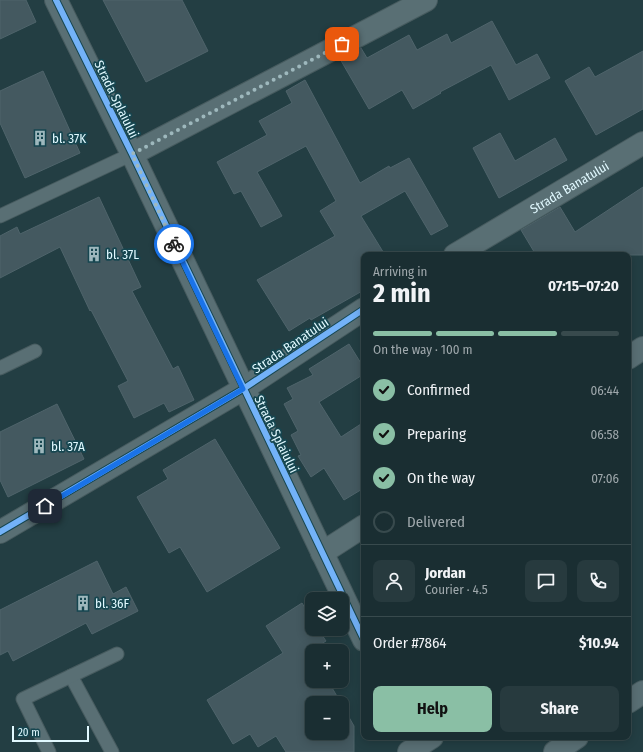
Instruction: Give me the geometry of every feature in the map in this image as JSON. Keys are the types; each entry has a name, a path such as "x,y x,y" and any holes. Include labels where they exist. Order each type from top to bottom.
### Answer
{"street":[{"name":"Strada Splaiului","path":"56,0 132,154 361,634"},
{"path":"132,154 426,0"},
{"name":"Strada Banatului","path":"460,252 643,143"},
{"name":"Strada Banatului","path":"2,526 243,389 361,311"},
{"path":"631,356 643,348"},
{"path":"322,553 361,528"},
{"path":"631,700 643,692"},
{"path":"555,752 573,740"}],"lane":[{"path":"0,215 132,154"},
{"path":"0,368 35,351"},
{"path":"48,752 23,700 117,654"},
{"path":"71,676 112,752"}],"building":[{"path":"0,0 26,0 36,22 0,39"},
{"path":"103,0 182,0 208,51 146,82"},
{"path":"492,21 516,65 537,54 550,78 509,100 491,65 440,92 441,93 413,109 402,90 369,109 340,59 361,48 367,58 409,35 417,50 447,34 451,43"},
{"path":"643,51 643,109 596,135 565,81 589,67 595,77"},
{"name":"bl. 37K","path":"43,71 80,153 25,178 0,123 0,91"},
{"path":"305,80 360,183 389,166 390,168 409,158 448,226 431,235 405,191 361,216 383,252 361,252 361,292 311,320 310,318 289,331 257,280 335,236 320,211 336,201 306,146 257,172 282,216 261,227 241,191 234,194 217,162 267,135 259,121 292,103 286,91"},
{"path":"500,133 515,161 555,138 567,160 499,198 473,148"},
{"path":"643,187 643,255 631,255 631,252 534,252 521,230 560,207 575,232"},
{"path":"99,197 141,287 132,291 173,369 178,366 194,400 169,412 164,403 134,418 118,386 128,381 91,310 90,311 60,247 0,278 0,236 17,227 20,234"},
{"path":"349,344 361,363 361,376 319,402 341,437 361,424 361,490 344,500 324,468 311,477 298,456 301,455 291,435 298,431 284,404 293,399 287,388 313,375 309,369"},
{"name":"bl. 37A","path":"57,404 84,459 8,497 0,480 0,432"},
{"path":"215,439 280,548 207,592 180,547 169,553 137,497 168,479 163,470"},
{"name":"bl. 36F","path":"97,561 113,594 126,587 138,611 92,634 86,623 13,661 8,651 0,655 0,610"},
{"path":"302,603 305,608 305,636 323,636 326,641 321,644 305,644 305,688 332,688 337,696 305,696 305,740 349,740 349,717 354,726 354,752 286,752 276,736 258,747 250,734 233,744 207,700 283,653 266,626"}],"cycle path":[{"path":"56,0 132,154 361,634"},
{"path":"0,532 243,389 361,311"}],"way so far":[{"path":"174,244 132,154 342,44"}],"place":[{"name":"bl. 37K","path":"40,138"},
{"name":"bl. 37L","path":"94,254"},
{"name":"bl. 37A","path":"39,446"},
{"name":"bl. 36F","path":"83,603"}],"route":[{"path":"45,506 243,389 174,244"}]}
